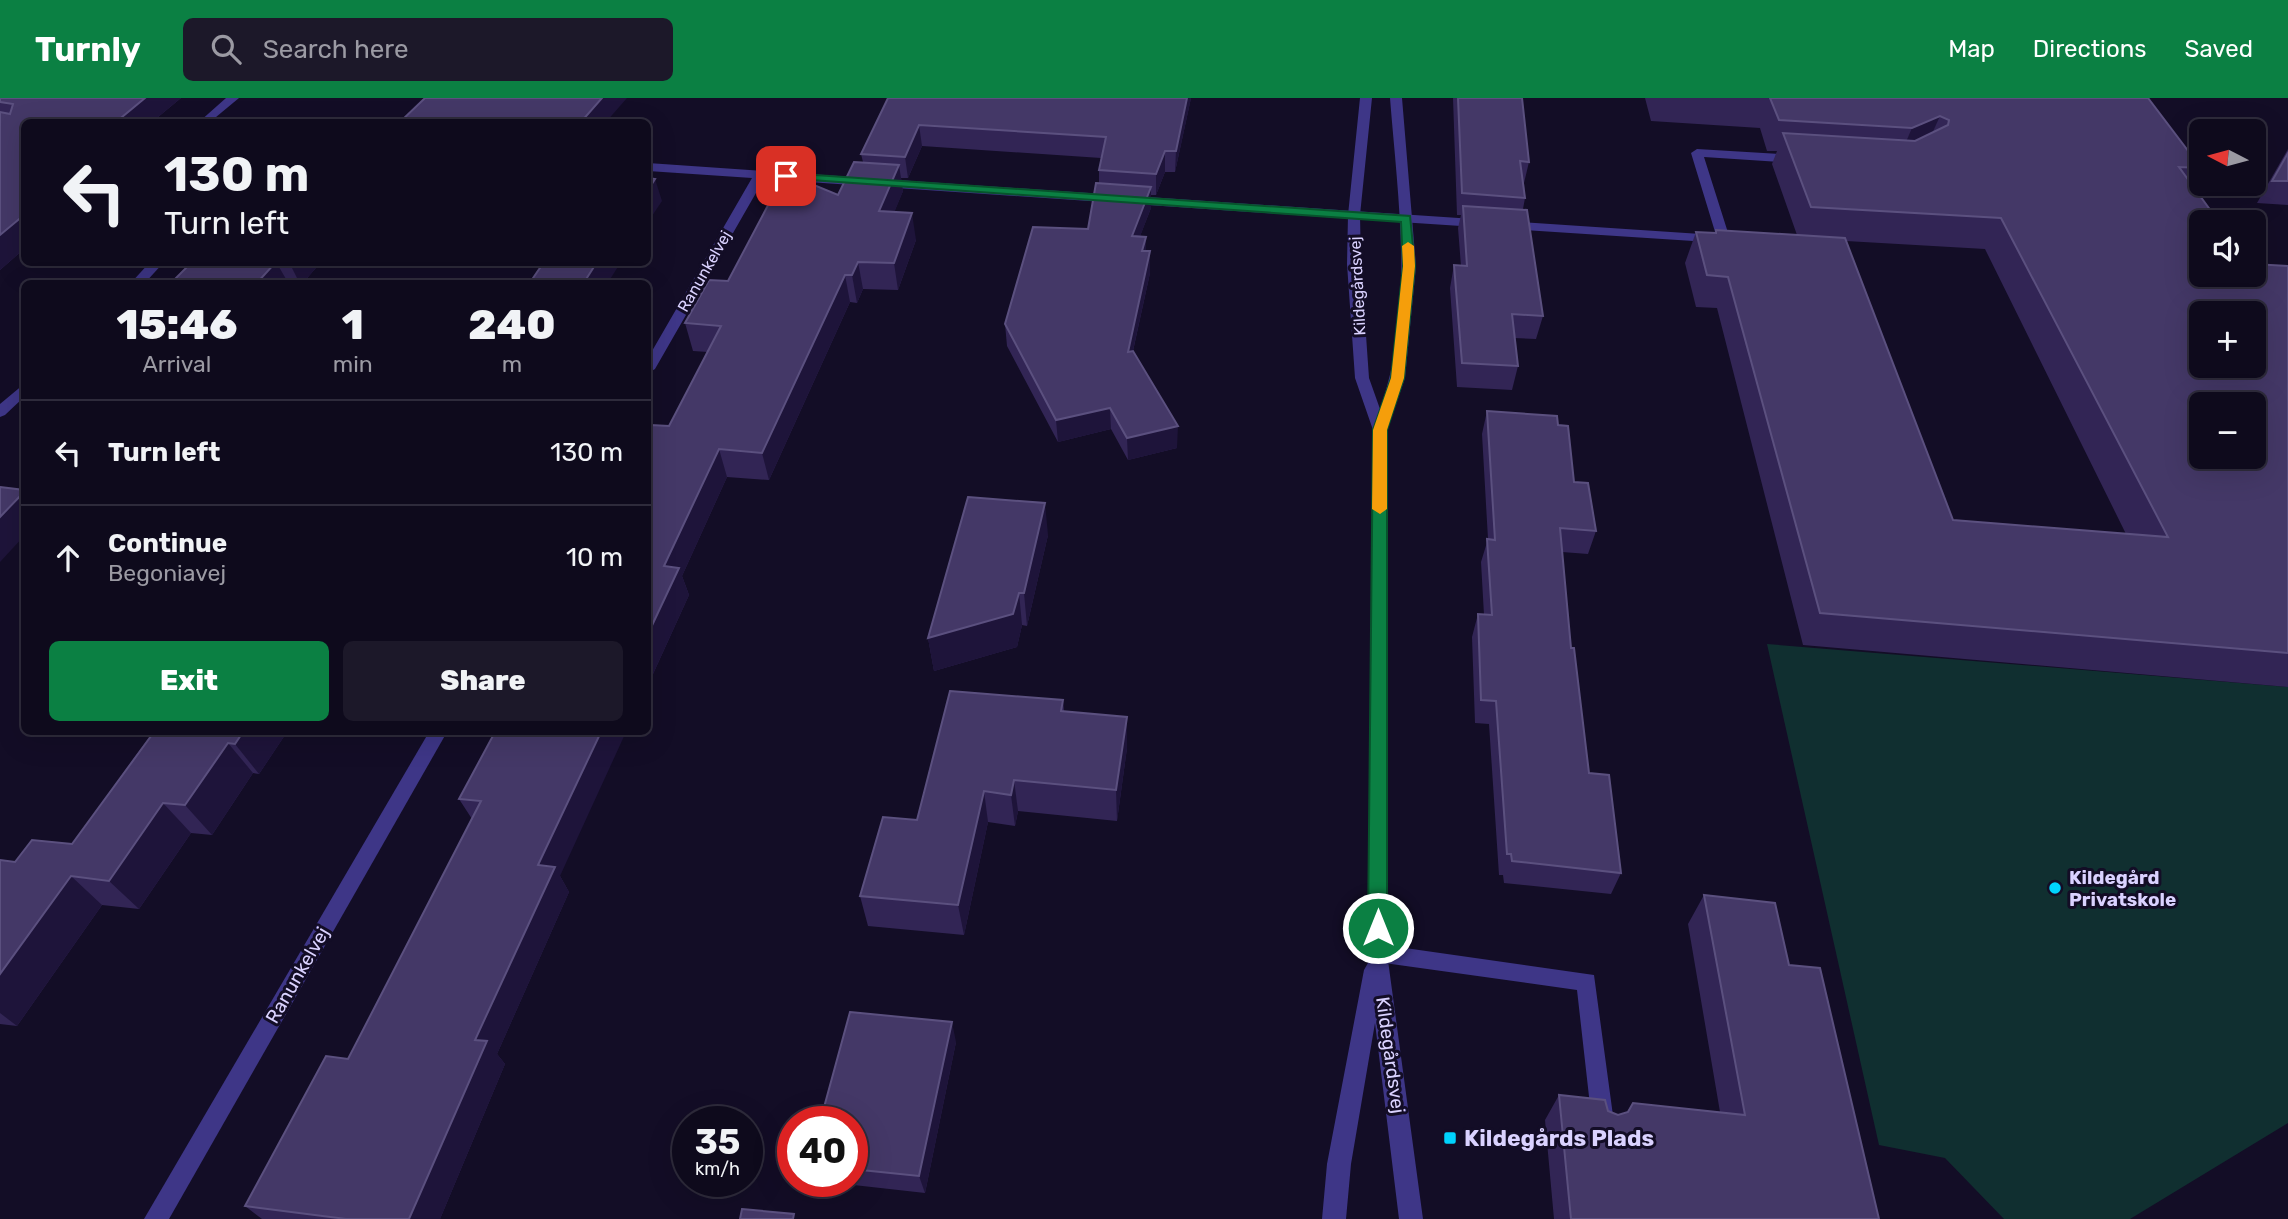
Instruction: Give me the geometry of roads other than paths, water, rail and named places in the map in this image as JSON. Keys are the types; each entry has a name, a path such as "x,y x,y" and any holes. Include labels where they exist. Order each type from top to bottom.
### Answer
{"street":[{"path":"208,119 233,98"},
{"name":"Kildegårdsvej","path":"1366,98 1354,215 1354,264 1362,378 1380,430"},
{"name":"Kildegårdsvej","path":"1396,98 1409,266 1398,378 1380,430 1377,953 1411,1219"},
{"path":"651,167 1724,239 1697,153 1805,159"},
{"name":"Ranunkelvej","path":"651,364 760,174"},
{"path":"140,280 154,266"},
{"path":"0,412 21,392"},
{"name":"Ranunkelvej","path":"156,1219 436,735"},
{"path":"1334,1219 1339,1164 1377,953 1587,982 1604,1127"}],"place":[{"name":"Kildegård Privatskole","path":"2055,888"},
{"name":"Kildegårds Plads","path":"1450,1138"}]}
